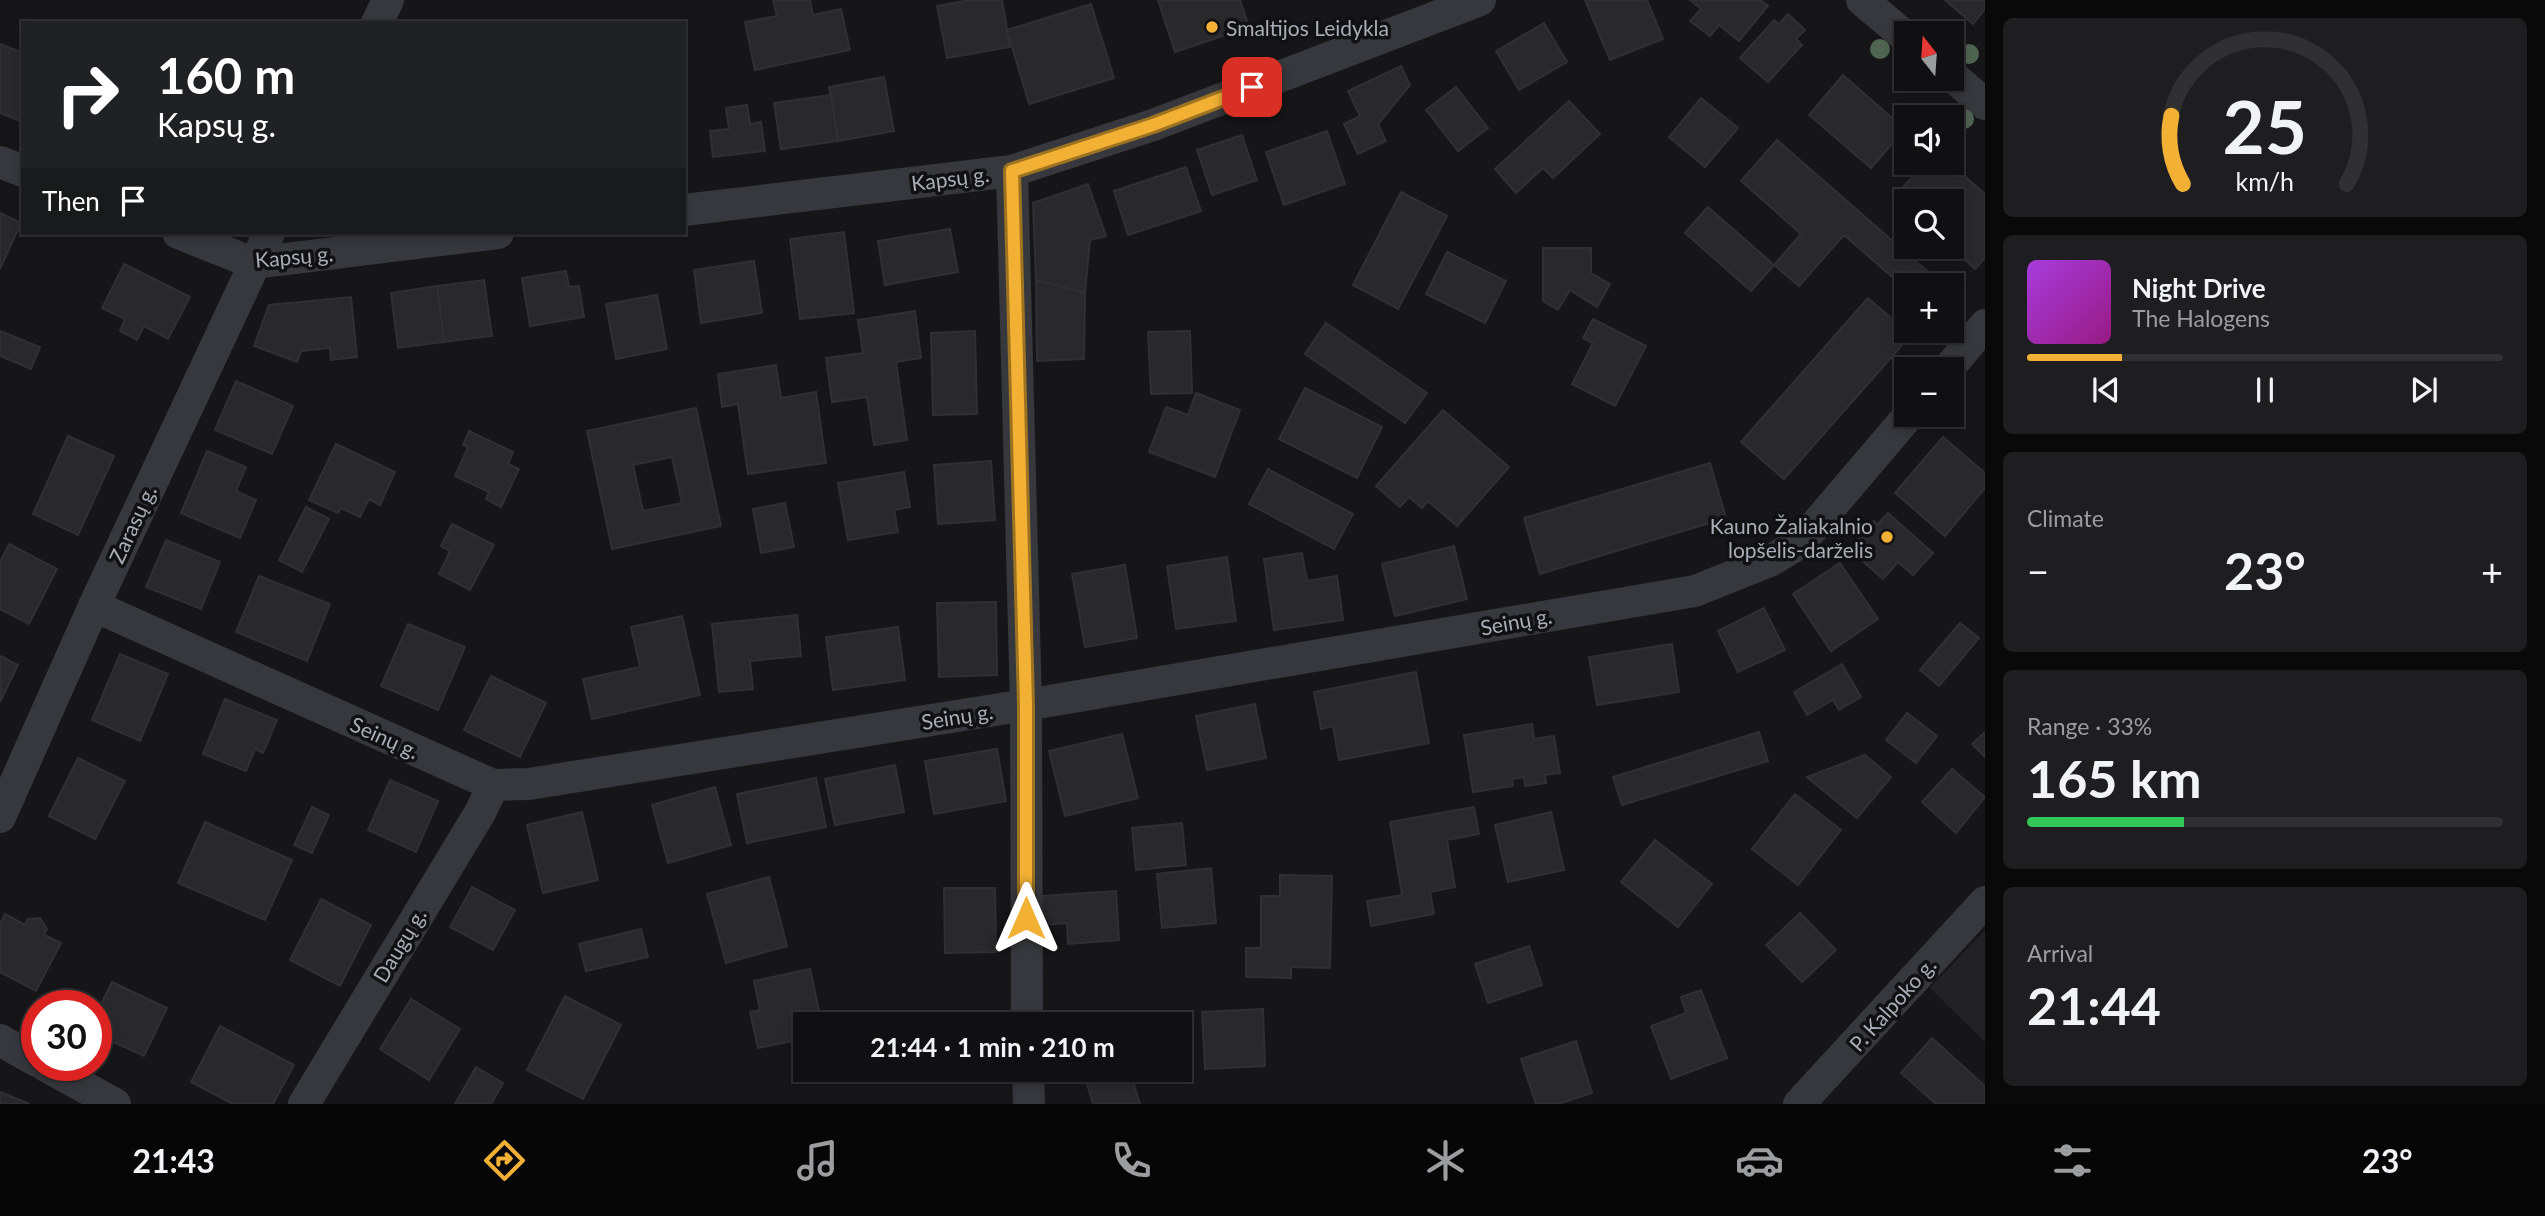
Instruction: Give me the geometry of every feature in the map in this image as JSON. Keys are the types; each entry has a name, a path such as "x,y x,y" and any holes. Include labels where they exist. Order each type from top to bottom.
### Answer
{"street":[{"path":"378,21 388,0"},
{"name":"Kapsų g.","path":"686,210 1012,171 1153,125 1480,0"},
{"path":"1862,0 1894,27"},
{"path":"1964,86 1985,104"},
{"path":"0,162 21,170"},
{"path":"1012,171 1026,705 1027,1012"},
{"name":"Kapsų g.","path":"183,235 253,263 482,235"},
{"name":"Zarasų g.","path":"0,817 94,607 268,235"},
{"path":"1958,357 1985,325"},
{"name":"Seinų g.","path":"94,607 492,785 529,784 1026,705 1695,591 1770,561 1801,542 1899,427"},
{"name":"Daugų g.","path":"304,1104 481,810 492,785"},
{"name":"P. Kalpoko g.","path":"1799,1104 1985,902"},
{"path":"0,1040 21,1052"},
{"path":"74,1081 116,1104"},
{"path":"1028,1082 1029,1104"}],"shaded area":[{"path":"1985,930 1985,1042 1930,988"}],"building":[{"path":"773,0 810,0 813,15 841,9 850,50 755,70 745,22 777,16"},
{"path":"970,0 1002,0 1010,47 947,58 937,6"},
{"path":"1158,0 1240,0 1249,27 1175,52"},
{"path":"1585,0 1647,0 1663,39 1610,60"},
{"path":"1690,0 1760,0 1768,6 1739,41 1719,25 1710,36 1690,21 1701,9"},
{"path":"1945,0 1985,0 1985,9 1973,24"},
{"path":"1091,4 1114,78 1029,104 1007,30"},
{"path":"1788,14 1805,30 1796,39 1802,45 1768,82 1740,58 1774,20 1779,24"},
{"path":"1544,23 1567,62 1519,90 1496,51"},
{"path":"0,44 21,52 21,121 0,113"},
{"path":"1401,66 1410,85 1378,124 1386,141 1358,154 1344,124 1360,116 1348,91"},
{"path":"1843,75 1894,119 1894,142 1871,168 1809,115"},
{"path":"884,77 894,131 838,141 829,87"},
{"path":"1456,87 1488,128 1458,151 1426,110"},
{"path":"831,95 838,141 781,149 774,103"},
{"path":"1701,98 1738,128 1705,167 1669,137"},
{"path":"1569,101 1600,134 1553,178 1543,168 1516,193 1495,169"},
{"path":"747,105 750,124 761,122 765,151 713,157 710,131 729,129 726,108"},
{"path":"1327,131 1345,184 1284,205 1266,152"},
{"path":"1242,135 1257,180 1212,195 1197,150"},
{"path":"1777,140 1894,242 1894,259 1913,259 1929,273 1894,273 1894,279 1844,235 1799,286 1774,265 1801,234 1741,181"},
{"path":"1186,167 1201,211 1128,235 1114,191"},
{"path":"1914,175 1964,175 1985,194 1985,258 1975,269 1964,259 1964,189 1901,189"},
{"path":"1088,184 1106,236 1090,240 1085,293 1036,280 1033,203"},
{"path":"1401,192 1447,216 1398,309 1353,285"},
{"path":"1708,207 1774,265 1751,291 1685,233"},
{"path":"0,213 21,223 0,269"},
{"path":"950,229 958,272 885,285 878,241"},
{"path":"844,232 854,313 800,319 790,239"},
{"path":"1543,248 1591,248 1591,273 1610,284 1597,307 1570,290 1558,310 1543,301"},
{"path":"1447,252 1506,281 1485,323 1426,294"},
{"path":"754,261 762,313 701,323 694,270"},
{"path":"124,264 190,297 168,339 144,326 137,340 120,331 125,319 102,308"},
{"path":"566,271 569,287 579,286 584,317 530,326 522,278"},
{"path":"484,280 492,336 444,342 437,286"},
{"path":"1036,280 1085,293 1084,359 1037,361"},
{"path":"437,286 444,342 398,348 391,293"},
{"path":"657,295 667,349 616,359 606,304"},
{"path":"351,297 357,357 331,360 330,348 301,351 297,362 254,346 269,305"},
{"path":"1868,298 1894,320 1894,343 1904,343 1784,479 1741,442"},
{"path":"915,311 921,358 896,362 907,440 874,445 867,397 832,402 826,358 863,353 858,320"},
{"path":"1593,319 1646,346 1615,406 1572,384 1593,343 1583,338"},
{"path":"1326,323 1427,393 1405,423 1305,354"},
{"path":"0,331 40,347 31,369 0,356"},
{"path":"975,331 977,414 933,415 931,333"},
{"path":"1190,331 1192,393 1151,394 1148,332"},
{"path":"776,365 781,398 816,392 826,463 748,474 738,404 722,407 718,374"},
{"path":"236,381 293,406 272,454 215,430"},
{"path":"1305,388 1382,427 1357,478 1279,439"},
{"path":"1196,393 1240,410 1215,477 1149,452 1166,407 1188,415"},
{"path":"696,408 721,526 612,549 587,431","holes":["672,457 682,503 643,511 633,465"]},
{"path":"1443,410 1509,467 1457,526 1428,501 1422,508 1409,497 1400,507 1376,486"},
{"path":"469,431 513,452 508,464 519,469 501,507 486,499 489,492 455,476 468,447 463,445"},
{"path":"68,436 114,456 78,535 33,514"},
{"path":"1943,437 1985,473 1985,488 1945,536 1895,493"},
{"path":"336,444 395,472 380,505 369,499 360,517 341,508 338,513 309,500"},
{"path":"207,451 246,467 236,491 256,500 240,538 181,513"},
{"path":"991,461 995,520 938,524 934,465"},
{"path":"1710,463 1726,518 1540,574 1524,518"},
{"path":"1268,469 1353,514 1334,549 1249,504"},
{"path":"904,472 910,507 894,510 898,532 848,540 838,483"},
{"path":"785,503 794,547 761,553 753,509"},
{"path":"306,507 329,519 302,572 279,560"},
{"name":"Kauno Žaliakalnio lopšelis-darželis","path":"1888,513 1933,553 1913,575 1898,562 1883,579 1849,549 1874,521 1877,525"},
{"path":"452,524 494,545 470,590 439,574 450,551 441,546"},
{"path":"166,540 220,562 201,609 146,587"},
{"path":"9,544 57,569 29,624 0,609 0,562"},
{"path":"1454,546 1467,599 1395,616 1382,564"},
{"path":"1302,553 1307,581 1337,576 1343,620 1274,630 1264,559"},
{"path":"1227,557 1236,621 1176,629 1167,566"},
{"path":"1840,563 1878,619 1831,651 1793,594"},
{"path":"1125,565 1137,638 1085,647 1072,574"},
{"path":"259,576 330,604 307,661 236,632"},
{"path":"996,602 997,675 939,677 937,603"},
{"path":"1764,608 1785,650 1738,672 1718,631"},
{"path":"797,615 801,656 750,661 753,689 719,692 712,624"},
{"path":"682,616 700,695 592,719 583,679 640,667 631,627"},
{"path":"1960,623 1979,638 1939,686 1920,670"},
{"path":"408,624 465,647 438,710 381,686"},
{"path":"898,627 905,680 833,690 826,637"},
{"path":"1672,644 1679,692 1597,705 1589,657"},
{"path":"120,654 168,674 140,741 92,720"},
{"path":"0,656 18,665 0,702"},
{"path":"1842,664 1861,697 1839,710 1833,700 1807,715 1794,692"},
{"path":"1416,672 1429,743 1339,760 1333,726 1321,729 1314,692"},
{"path":"491,676 546,703 520,757 464,730"},
{"path":"225,699 277,720 263,753 255,749 246,771 203,754"},
{"path":"1255,704 1266,758 1207,770 1196,716"},
{"path":"1907,713 1937,736 1916,763 1886,740"},
{"path":"1532,724 1534,739 1554,736 1560,773 1545,775 1546,783 1525,786 1524,777 1512,779 1513,786 1473,792 1464,735"},
{"path":"1759,732 1768,761 1622,805 1613,777"},
{"path":"1985,732 1985,757 1972,744"},
{"path":"1122,734 1138,798 1065,816 1049,751"},
{"path":"997,749 1006,801 934,814 925,761"},
{"path":"1865,755 1891,777 1857,818 1807,777"},
{"path":"78,758 125,781 95,839 49,816"},
{"path":"895,765 904,812 835,825 825,779"},
{"path":"1952,769 1985,797 1956,833 1922,802"},
{"path":"816,778 826,827 747,843 737,794"},
{"path":"390,780 438,801 416,852 368,830"},
{"path":"715,787 731,845 668,863 652,805"},
{"path":"1795,794 1841,830 1798,885 1752,849"},
{"path":"312,807 329,815 312,853 294,845"},
{"path":"1474,807 1479,834 1447,840 1455,887 1430,892 1434,914 1371,926 1367,901 1402,895 1390,822"},
{"path":"582,812 598,880 543,893 527,825"},
{"path":"1551,812 1564,870 1508,882 1495,825"},
{"path":"205,822 292,860 265,920 178,883"},
{"path":"1182,823 1186,865 1136,870 1132,828"},
{"path":"1655,840 1712,884 1678,927 1621,882"},
{"path":"1211,868 1216,923 1162,928 1157,874"},
{"path":"1280,875 1332,876 1330,968 1291,967 1291,978 1246,977 1246,948 1261,948 1261,896 1280,896"},
{"path":"769,877 787,946 726,963 707,894"},
{"path":"472,887 515,910 493,950 450,927"},
{"path":"944,888 995,888 996,952 945,953"},
{"path":"1116,891 1119,940 1068,944 1067,923 1045,925 1043,896"},
{"path":"321,899 371,925 340,986 290,960"},
{"path":"1800,913 1836,950 1802,982 1766,945"},
{"path":"5,914 25,925 28,919 40,918 47,929 44,935 61,943 37,990 0,972 0,924"},
{"path":"641,929 648,957 586,971 579,944"},
{"path":"1529,946 1542,985 1488,1003 1475,964"},
{"path":"810,969 819,1012 793,1012 793,1041 758,1048 750,1012 760,1010 754,981"},
{"path":"112,982 167,1008 144,1056 112,1041 112,990 108,990"},
{"path":"1701,990 1727,1058 1671,1079 1651,1026 1686,1013 1681,997"},
{"path":"565,996 621,1025 583,1099 527,1070"},
{"path":"411,999 460,1029 429,1080 380,1049"},
{"path":"1263,1009 1265,1066 1205,1069 1202,1012"},
{"path":"220,1026 294,1065 273,1104 233,1104 191,1082"},
{"path":"1932,1038 1985,1086 1985,1104 1936,1104 1901,1073"},
{"path":"1576,1041 1592,1093 1558,1104 1536,1104 1521,1059"},
{"path":"476,1067 503,1083 491,1104 455,1104"},
{"path":"1087,1082 1133,1082 1140,1104 1093,1104"},
{"path":"0,1092 30,1104 0,1104"}],"place":[{"name":"Smaltijos Leidykla","path":"1212,27"},
{"name":"Kauno Žaliakalnio lopšelis-darželis","path":"1887,537"}],"route":[{"path":"1026,918 1026,705 1012,171 1153,125 1252,87"}]}
